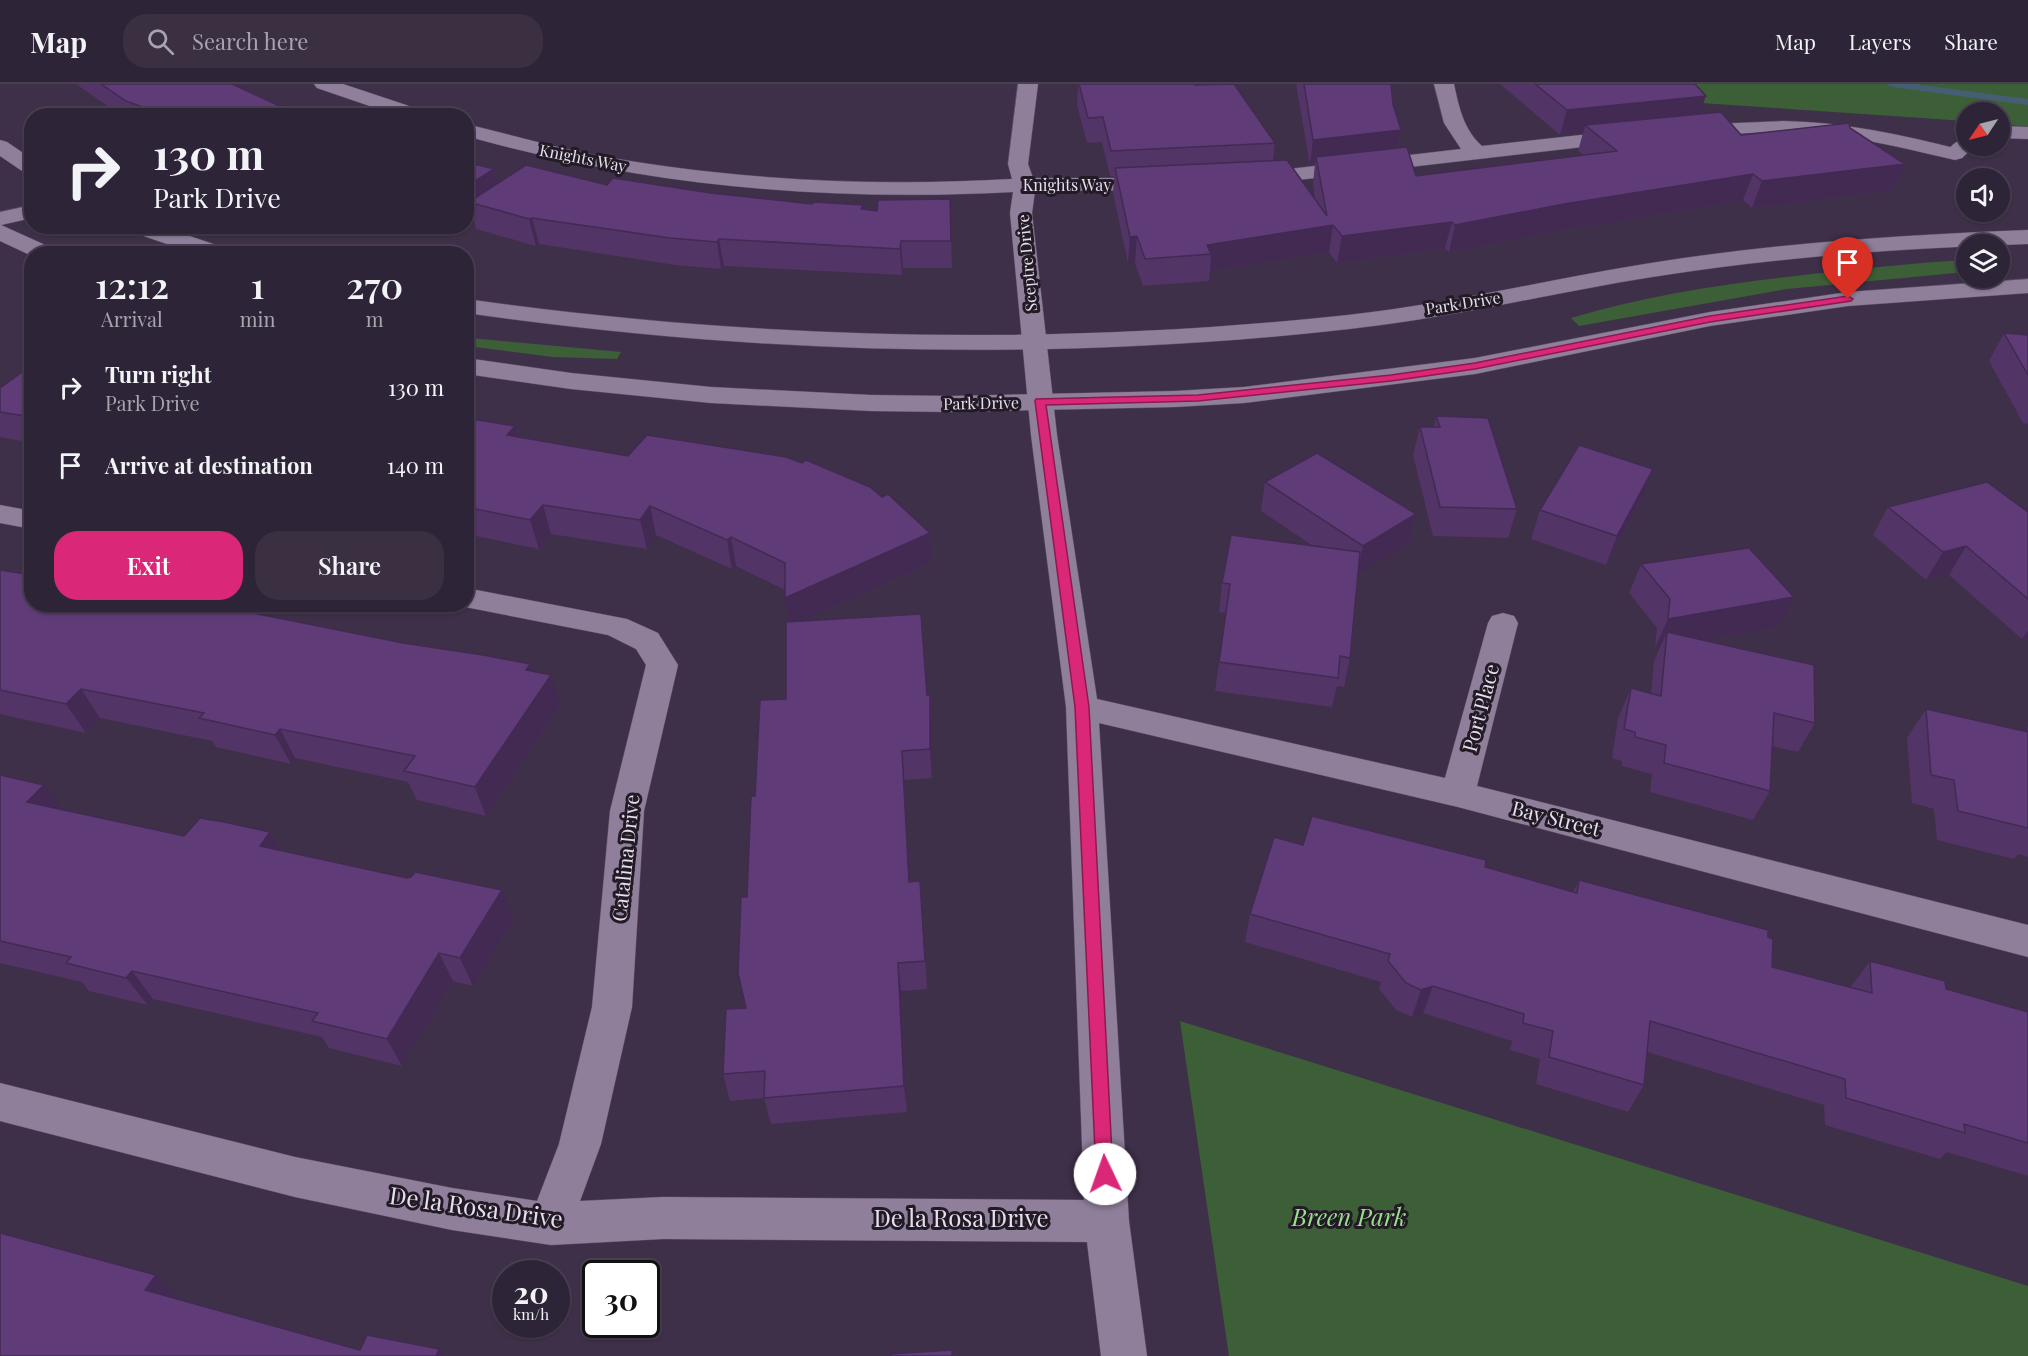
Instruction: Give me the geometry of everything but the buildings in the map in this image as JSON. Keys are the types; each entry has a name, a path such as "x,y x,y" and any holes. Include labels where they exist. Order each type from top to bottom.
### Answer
{"street":[{"path":"324,84 396,108"},
{"name":"Sceptre Drive","path":"1028,84 1018,164 1025,185 1021,213 1040,401 1082,707 1107,1221 1124,1356"},
{"path":"1444,84 1448,106 1460,138 1478,154"},
{"path":"1673,132 1785,127 1837,130 1956,148"},
{"name":"Knights Way","path":"474,132 579,159 727,181 804,186 970,188 1174,183"},
{"path":"1234,181 1650,134"},
{"path":"0,146 24,164"},
{"path":"3,233 24,217"},
{"path":"3,233 24,228"},
{"path":"3,233 30,246"},
{"path":"160,234 196,246"},
{"name":"Park Drive","path":"474,307 612,326 734,336 879,342 1034,344 1220,334 1353,321 1653,270 1785,253 1942,240 2028,237"},
{"name":"Park Drive","path":"474,367 571,381 711,395 871,403 1175,399 1278,391 1475,366 1710,319 1848,299 2028,286"},
{"path":"0,514 24,518"},
{"name":"Catalina Drive","path":"474,599 616,626 647,641 662,665 627,811 612,1007 580,1144 551,1224"},
{"name":"Port Place","path":"1458,794 1503,623"},
{"name":"Bay Street","path":"1082,707 1458,794 2028,941"},
{"name":"De la Rosa Drive","path":"0,1102 295,1178 452,1209 551,1224 663,1218 1107,1221"}],"lane":[{"path":"2010,133 2028,134"}],"green space":[{"path":"1683,84 2028,84 2028,127 2010,125 2010,102 1956,102 1956,120 1701,103"},
{"path":"1956,261 1956,273 1787,289 1579,326 1571,318 1631,302 1721,286 1782,277"},
{"path":"474,338 621,352 617,359 553,357 474,347"},
{"name":"Breen Park","path":"1180,1021 2028,1286 2028,1356 1229,1356"}],"waterway":[{"path":"1892,84 2028,102"}],"route":[{"path":"1105,1174 1082,707 1040,401 1111,402 1244,395 1391,378 1475,366 1710,319 1848,299"}]}
